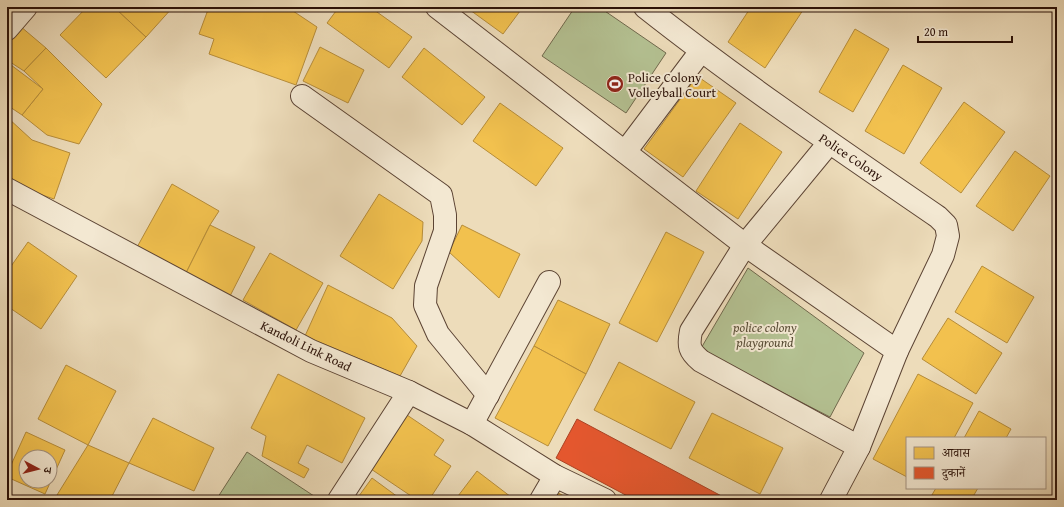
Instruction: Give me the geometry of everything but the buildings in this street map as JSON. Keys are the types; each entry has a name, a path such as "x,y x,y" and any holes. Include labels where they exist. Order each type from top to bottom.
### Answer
{"street":[{"path":"7,29 26,7"},
{"path":"437,7 745,245 897,351"},
{"name":"Police Colony","path":"645,7 701,51 938,217 946,225 948,236 943,255 897,351 859,447 831,500"},
{"path":"624,152 701,51"},
{"path":"302,96 441,195 445,215 445,231 426,286 425,304 438,334 488,395"},
{"path":"829,142 745,245 691,331 689,344 692,354 701,361 859,447"},
{"name":"Kandoli Link Road","path":"7,189 311,351 409,392 472,424 555,476 605,500"},
{"path":"472,424 549,282"},
{"path":"339,500 409,392"},
{"path":"540,500 555,476"}],"green space":[{"name":"Police Colony Volleyball Court","path":"575,7 599,7 666,53 626,113 542,56"},
{"name":"police colony playground","path":"748,268 864,353 830,417 700,350"},
{"path":"247,452 317,498 316,500 216,500"}],"waterway":[{"path":"1052,7 1057,10"}],"place":[{"name":"Police Colony Volleyball Court","path":"615,84"}]}
